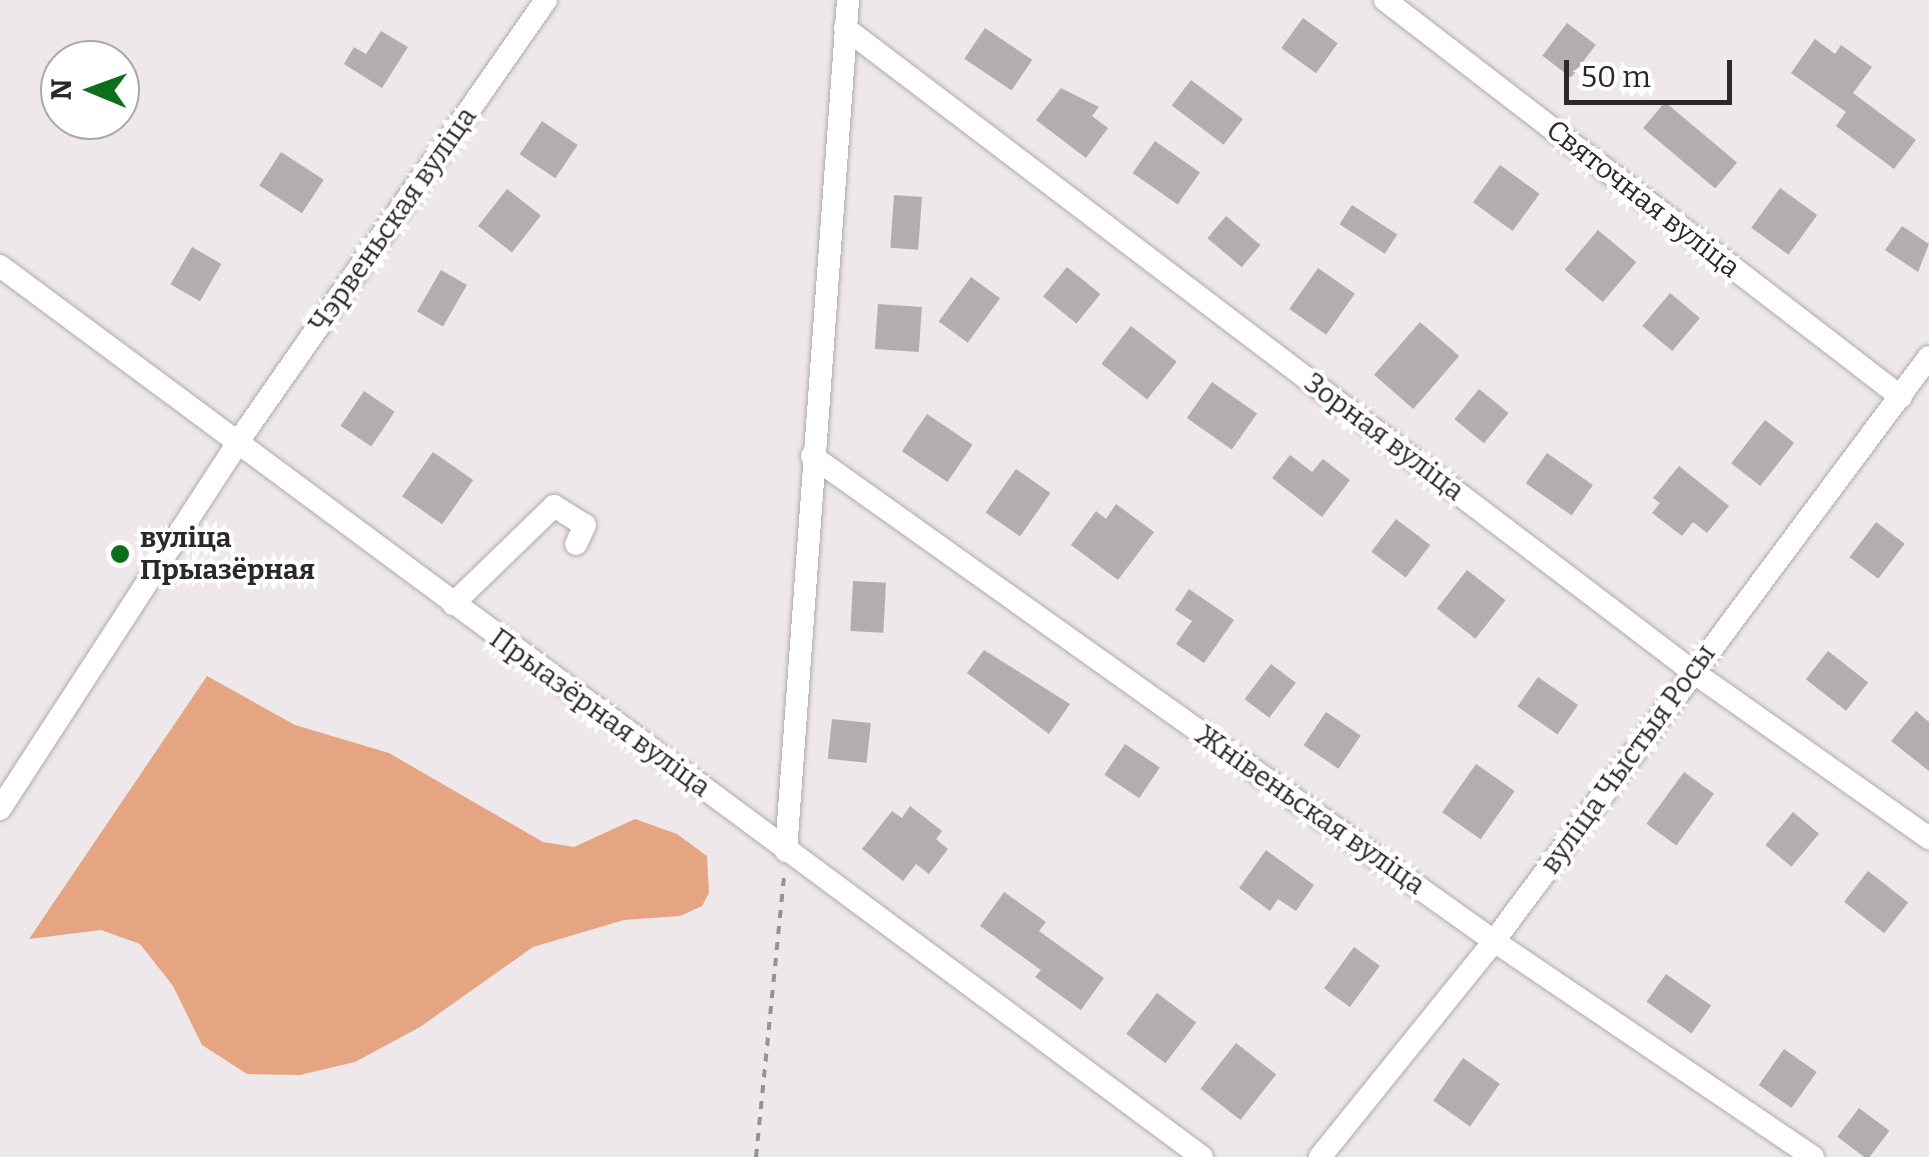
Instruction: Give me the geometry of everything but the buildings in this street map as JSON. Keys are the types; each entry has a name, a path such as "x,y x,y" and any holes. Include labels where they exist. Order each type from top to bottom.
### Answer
{"street":[{"name":"Чэрвеньская вуліца","path":"0,809 240,439 546,0"},
{"path":"786,851 848,0"},
{"name":"Святочная вуліца","path":"1385,0 1900,397"},
{"name":"Зорная вуліца","path":"845,28 1692,672 1929,838"},
{"name":"Прыазёрная вуліца","path":"0,266 240,439 453,604 1202,1157"},
{"name":"вуліца Чыстыя Росы","path":"1320,1157 1494,941 1929,356"},
{"name":"Жнівеньская вуліца","path":"812,456 1494,941 1813,1157"},
{"path":"453,604 554,506 585,524 576,544"}],"path":[{"path":"756,1157 786,851"}],"shaded area":[{"path":"207,676 295,725 389,753 543,842 574,847 635,819 677,834 707,856 709,893 702,906 680,916 624,920 533,947 420,1027 355,1062 300,1075 247,1074 202,1045 173,986 140,944 101,930 29,939"}],"place":[{"name":"вуліца Прыазёрная","path":"120,554"}]}
